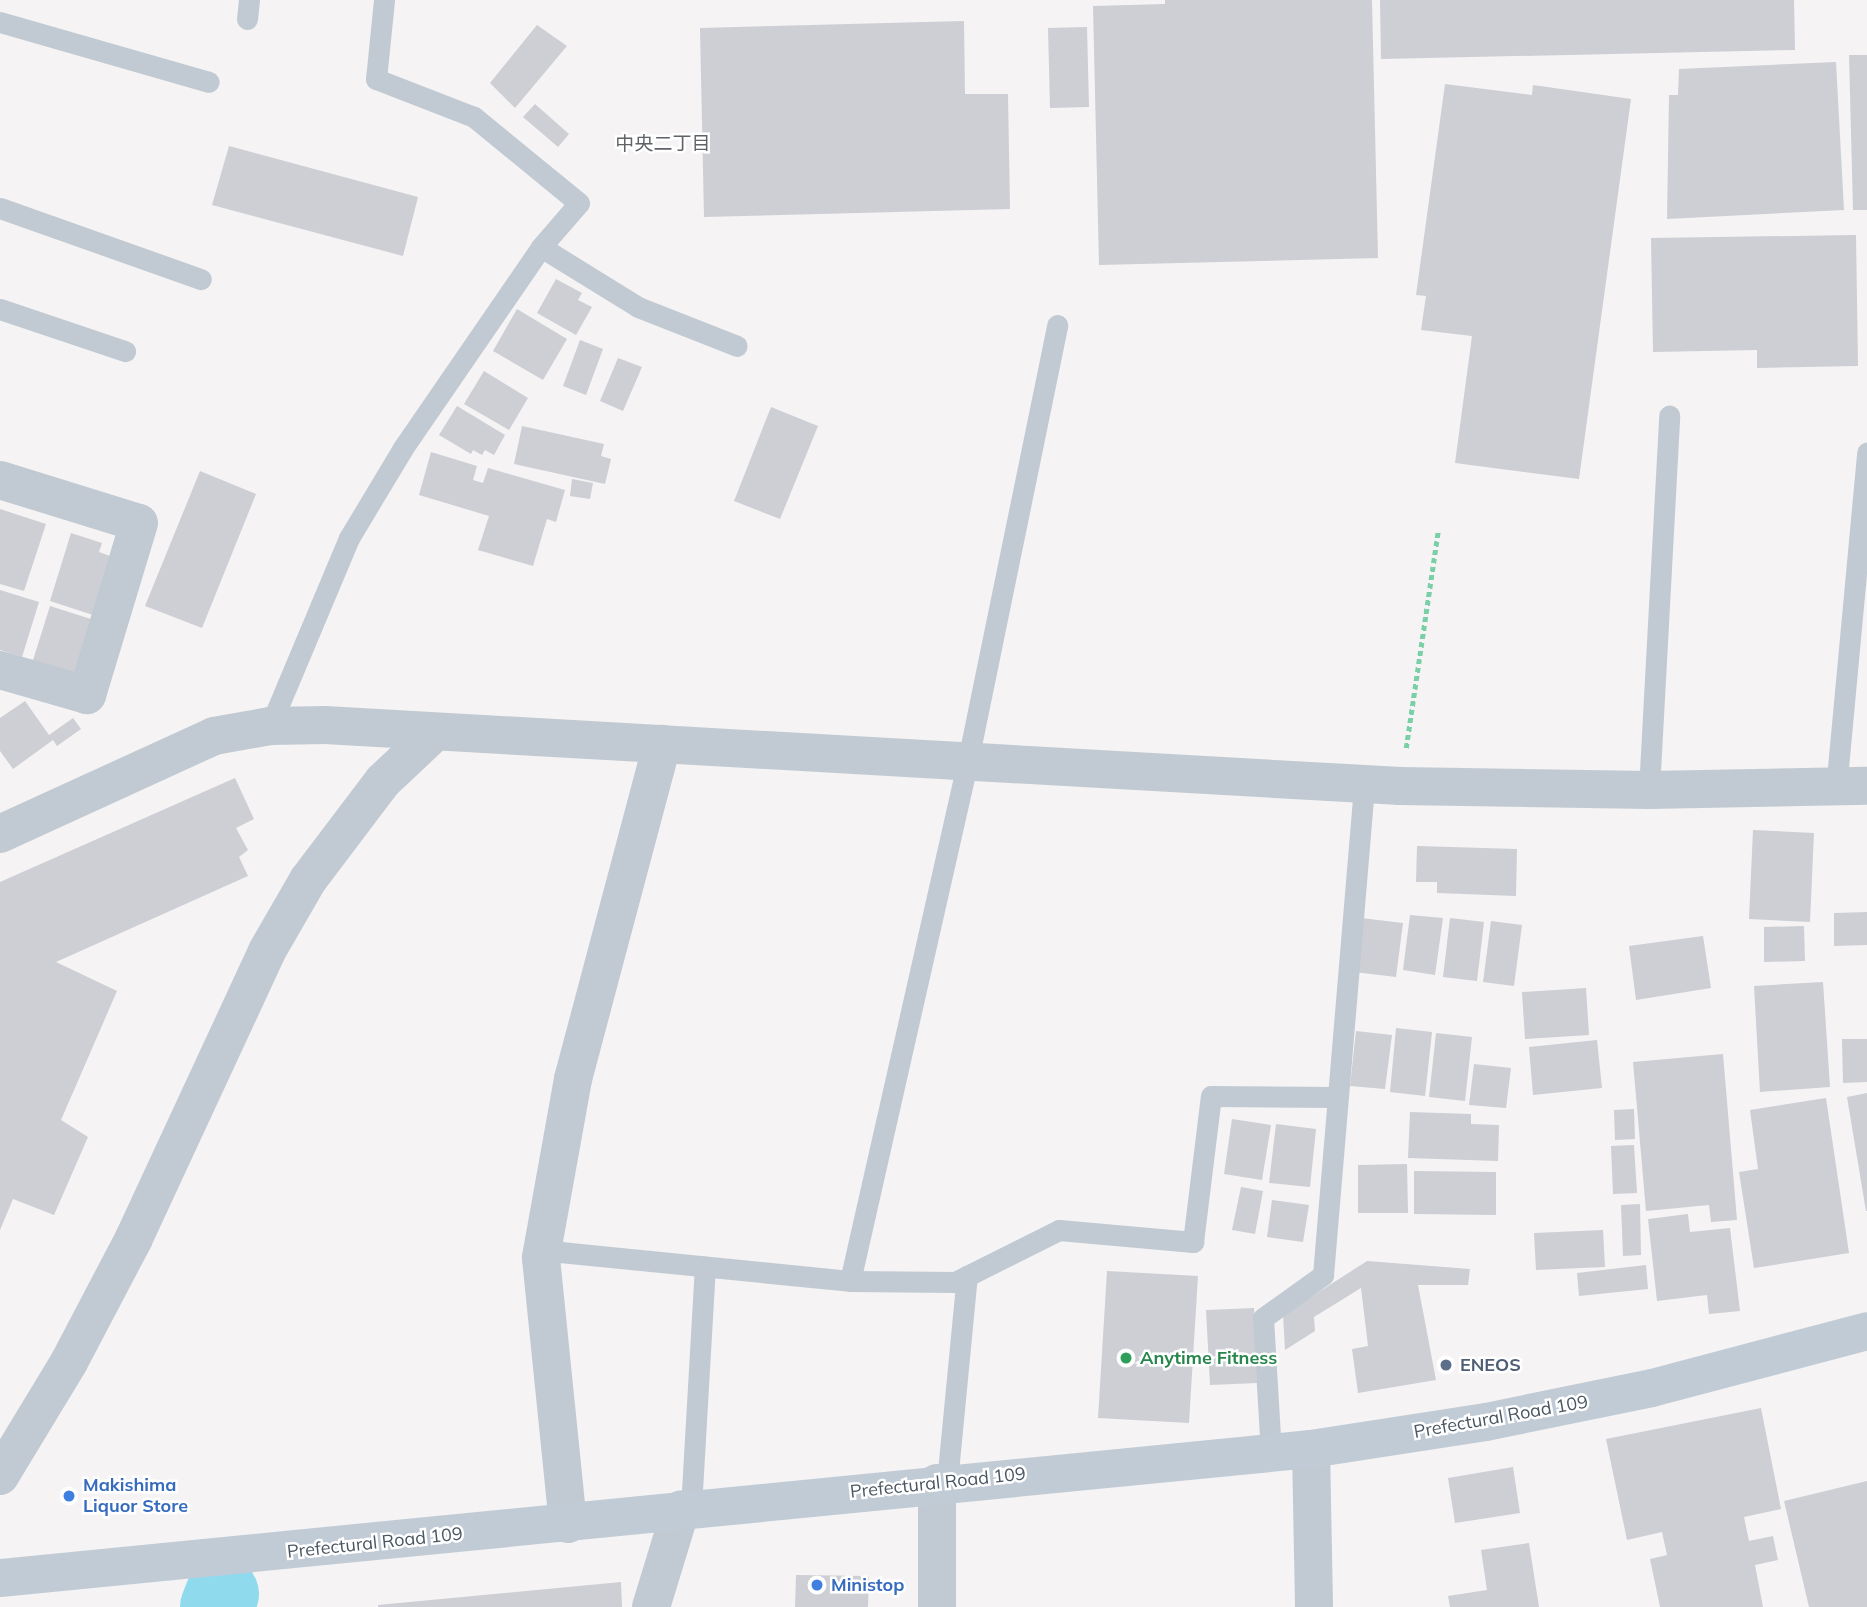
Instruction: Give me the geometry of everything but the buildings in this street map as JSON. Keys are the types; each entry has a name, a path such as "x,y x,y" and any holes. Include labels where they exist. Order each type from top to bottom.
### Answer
{"main road":[{"name":"Prefectural Road 109","path":"0,1578 568,1524 686,1508 942,1482 1311,1449 1486,1422 1652,1388 1867,1331"}],"street":[{"path":"0,480 139,523 88,695 0,670"},
{"path":"0,834 214,736 270,726 662,744 1382,784 1648,790 1852,788"},
{"path":"0,1476 69,1362 134,1238 267,951 307,880 383,780 434,733"},
{"path":"568,1524 541,1256 573,1079 662,744"},
{"path":"1311,1449 1314,1607"},
{"path":"937,1607 942,1482"},
{"path":"651,1607 686,1508"}],"lane":[{"path":"270,726 349,538 403,448 541,247 579,203 474,117 376,79 384,0"},
{"path":"0,22 209,82"},
{"path":"0,208 201,279"},
{"path":"541,247 638,307 737,346"},
{"path":"0,309 125,351"},
{"path":"850,1280 968,760 1057,325"},
{"path":"1648,790 1670,416"},
{"path":"1852,788 1867,452"},
{"path":"1271,1453 1263,1318 1323,1275 1337,1097 1382,784"},
{"path":"541,1256 560,1252 850,1280 955,1282 1059,1230 1193,1242 1211,1096 1337,1097"},
{"path":"686,1508 705,1266"},
{"path":"942,1482 967,1276"}],"path":[{"path":"1382,784 1438,531"}],"waterway":[{"path":"217,1607 222,1594"}],"place":[{"name":"Anytime Fitness","path":"1126,1358"},
{"name":"ENEOS","path":"1446,1365"},
{"name":"Makishima Liquor Store","path":"69,1496"},
{"name":"Ministop","path":"817,1585"}],"district":[{"name":"中央二丁目","path":"663,144"}]}
